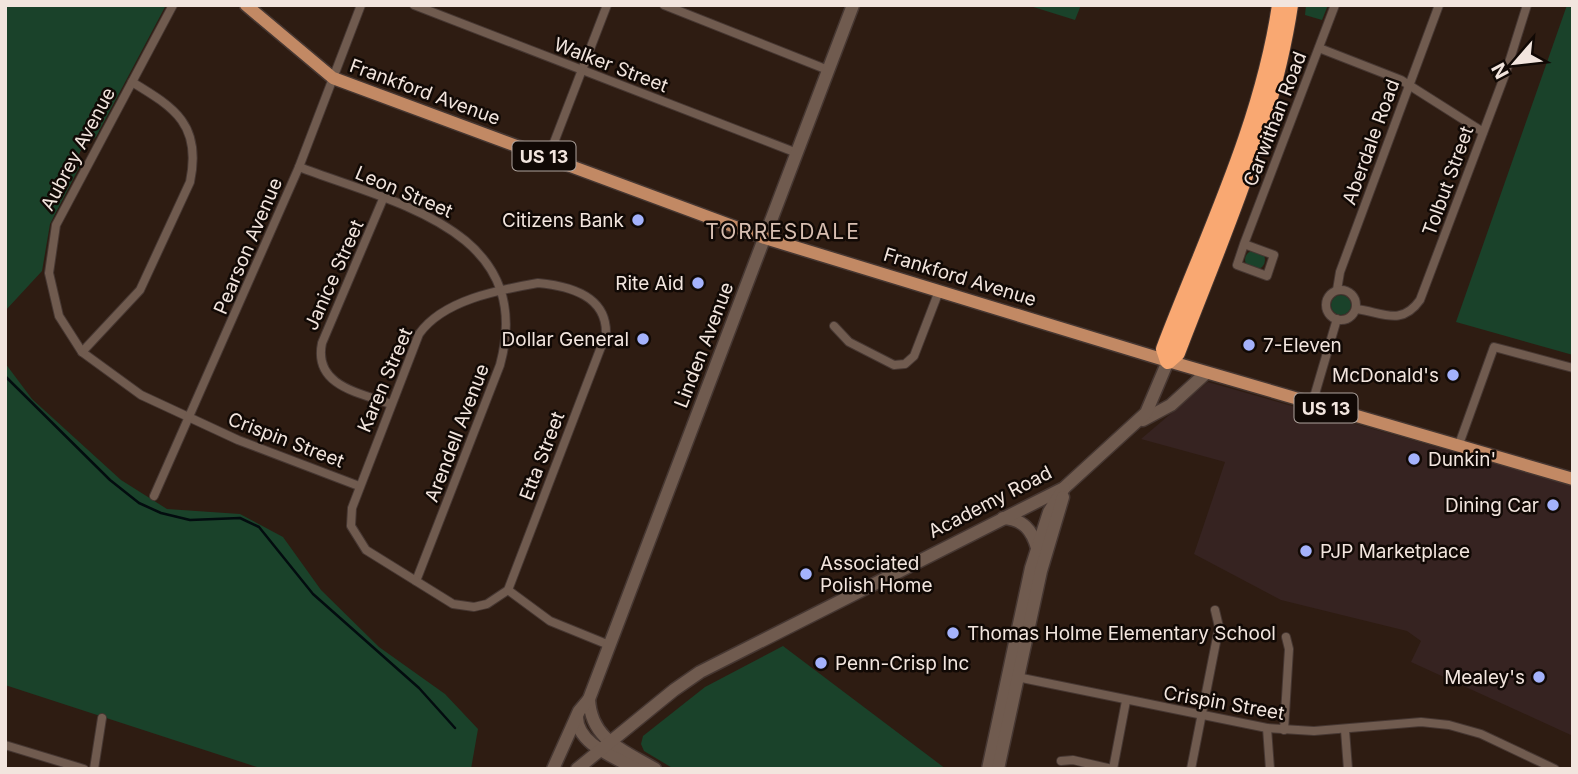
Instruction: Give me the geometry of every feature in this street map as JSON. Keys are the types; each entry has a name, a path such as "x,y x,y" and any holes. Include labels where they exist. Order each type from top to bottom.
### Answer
{"highway":[{"path":"1280,5 1267,72 1252,124 1164,349 1168,361 1177,353 1253,152 1277,74 1290,5"}],"main road":[{"name":"Frankford Avenue","path":"246,5 333,78 765,238 1206,373 1573,479"},
{"name":"Linden Avenue","path":"553,769 577,716 589,698 853,5"},
{"name":"Academy Road","path":"577,769 700,673 1064,488 1137,423 1150,407 1168,361"},
{"path":"1137,423 1171,405 1206,373"},
{"path":"998,769 1037,549 1049,512 1064,488"},
{"path":"988,769 1064,488"},
{"path":"1003,518 1015,519 1025,525 1037,549"},
{"path":"589,698 591,719 605,745 636,769"},
{"path":"577,716 583,735 655,769"}],"street":[{"name":"Aubrey Avenue","path":"82,352 64,328 54,302 49,273 50,248 58,219 173,5"},
{"name":"Pearson Avenue","path":"154,496 299,167 361,5"},
{"name":"Walker Street","path":"414,5 797,153"},
{"path":"548,158 607,5"},
{"path":"664,5 828,69"},
{"name":"Carwithan Road","path":"1244,244 1335,5"},
{"name":"Aberdale Road","path":"1337,290 1340,272 1439,5"},
{"name":"Tolbut Street","path":"1356,309 1396,317 1412,309 1420,300 1527,5"},
{"path":"1320,48 1409,85 1483,132"},
{"path":"82,352 140,290 185,194 193,168 194,148 185,123 167,103 132,82"},
{"name":"Leon Street","path":"299,167 435,218 463,235 485,261 500,292"},
{"name":"Janice Street","path":"383,199 321,343 320,358 323,368 335,384 391,404"},
{"path":"1244,244 1274,255 1267,276 1237,265 1244,244"},
{"name":"Etta Street","path":"500,292 538,283 578,292 597,304 604,315 606,334 508,590"},
{"path":"1337,290 1352,294 1356,309 1349,318 1337,319 1327,308 1328,297 1337,290"},
{"path":"834,326 845,340 894,365 905,364 914,356 939,291"},
{"name":"Karen Street","path":"359,486 419,334 427,322 447,309 500,292"},
{"name":"Arendell Avenue","path":"416,581 500,365 506,331 500,292"},
{"path":"1312,404 1337,319"},
{"path":"1458,447 1494,347 1573,368"},
{"name":"Crispin Street","path":"82,352 126,387 190,418 359,486 350,517 357,540 366,550 416,581 462,606 487,604 508,590"},
{"path":"508,590 550,621 609,645"},
{"path":"1191,769 1199,717 1219,627 1215,610"},
{"path":"1284,730 1289,649 1286,638"},
{"name":"Crispin Street","path":"1013,676 1199,717 1284,730 1345,730 1421,722 1449,725 1481,734 1555,769"},
{"path":"1061,761 1073,760 1112,769 1126,701"},
{"path":"94,769 102,718"},
{"path":"1267,728 1270,769"},
{"path":"1345,730 1348,769"},
{"path":"5,745 85,769"}],"shaded area":[{"path":"1208,382 1573,486 1573,736 1411,662 1421,641 1407,631 1281,600 1194,554 1225,462 1141,439"}],"green space":[{"path":"5,5 166,5 96,137 80,152 80,166 50,224 42,271 5,311"},
{"path":"1027,5 1081,5 1075,20"},
{"path":"1306,5 1328,5 1322,20 1305,15"},
{"path":"1567,5 1573,5 1573,355 1456,322"},
{"path":"1255,250 1262,253 1265,260 1262,267 1255,270 1248,267 1245,260 1248,253"},
{"path":"1341,295 1348,298 1351,305 1348,312 1341,315 1334,312 1331,305 1334,298"},
{"path":"5,363 32,399 121,480 167,509 240,514 283,537 321,590 379,647 445,694 478,729 471,769 263,769 5,685"},
{"path":"783,646 946,769 674,769 644,751 641,744 643,736 705,687"}],"waterway":[{"path":"5,376 110,480 139,503 161,513 190,520 240,518 259,527 313,594 419,688 455,728"}],"place":[{"name":"Citizens Bank","path":"638,220"},
{"name":"Rite Aid","path":"698,283"},
{"name":"Dollar General","path":"643,339"},
{"name":"7-Eleven","path":"1249,345"},
{"name":"McDonald's","path":"1453,375"},
{"name":"Dunkin'","path":"1414,459"},
{"name":"Dining Car","path":"1553,505"},
{"name":"PJP Marketplace","path":"1306,551"},
{"name":"Associated Polish Home","path":"806,574"},
{"name":"Thomas Holme Elementary School","path":"953,633"},
{"name":"Penn-Crisp Inc","path":"821,663"},
{"name":"Mealey's","path":"1539,677"}],"district":[{"name":"TORRESDALE","path":"783,231"}]}
